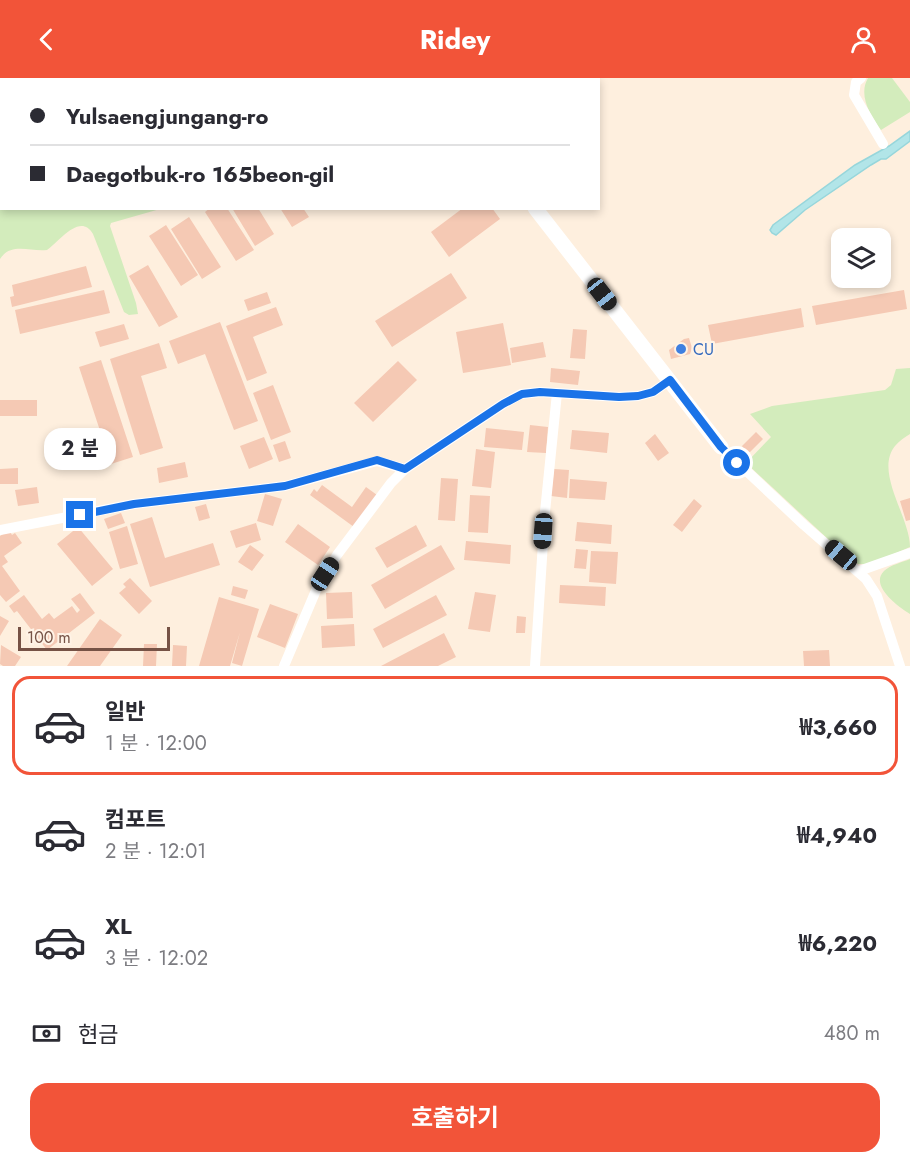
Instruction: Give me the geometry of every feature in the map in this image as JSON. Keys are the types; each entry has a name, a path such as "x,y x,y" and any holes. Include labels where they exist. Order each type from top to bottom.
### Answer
{"street":[{"path":"861,78 856,82 854,95 883,144"},
{"path":"536,210 721,447 804,525 859,570 877,596 900,666"},
{"path":"284,666 316,588 390,483 405,469 512,398 530,392 638,396 653,392 670,380"},
{"path":"535,666 545,512 557,393"},
{"path":"0,530 134,504 285,486 377,460 405,469"},
{"path":"859,570 910,553"}],"green space":[{"path":"868,78 892,78 910,102 910,112 881,130 869,111 865,98 865,84"},
{"path":"0,210 156,210 111,223 110,226 138,314 129,315 124,312 93,234 88,228 76,227 47,250 15,249 4,254 0,259"},
{"path":"910,368 910,434 895,446 888,469 905,522 910,547 871,564 858,564 843,553 746,463 771,437 750,414 772,406 885,390 891,385 896,369"},
{"path":"910,559 910,614 887,595 880,583 880,577 893,565"}],"water":[{"path":"910,131 910,141 886,159 881,159 871,165 805,210 776,235 772,233 770,230 773,225 855,165"}],"building":[{"path":"228,210 254,250 236,261 205,212"},
{"path":"233,210 259,210 274,234 255,246"},
{"path":"281,210 304,210 309,217 292,227"},
{"path":"460,210 493,210 500,219 449,257 431,232"},
{"path":"189,217 221,267 202,279 171,229"},
{"path":"166,225 198,275 181,286 149,236"},
{"path":"148,265 178,317 159,327 129,276"},
{"path":"86,266 92,287 12,307 10,297 14,296 12,285"},
{"path":"451,273 467,298 392,347 375,321"},
{"path":"104,290 110,313 20,334 15,310"},
{"path":"904,290 907,309 816,325 812,306"},
{"path":"267,292 271,303 248,311 244,300"},
{"path":"276,307 283,325 253,337 267,373 247,381 226,326"},
{"path":"801,308 804,327 712,344 708,325"},
{"path":"220,322 258,421 234,430 205,354 178,364 169,341"},
{"path":"503,323 511,365 463,373 456,332"},
{"path":"124,324 129,339 100,347 95,332"},
{"path":"573,329 587,330 585,359 570,358"},
{"name":"CU","path":"689,338 692,348 690,354 671,359 669,350"},
{"path":"543,342 546,357 512,363 510,348"},
{"path":"159,343 167,368 141,376 163,448 140,455 110,359"},
{"path":"101,360 133,457 111,464 79,367"},
{"path":"398,361 417,380 373,422 354,403"},
{"path":"551,368 580,371 578,385 550,382"},
{"path":"273,385 291,432 271,440 253,393"},
{"path":"0,400 37,400 37,416 0,416"},
{"path":"530,425 548,427 546,453 527,452"},
{"path":"486,428 524,432 522,450 484,447"},
{"path":"572,430 609,433 607,453 570,449"},
{"path":"756,432 763,439 746,453 742,446"},
{"path":"655,434 669,453 658,461 645,443"},
{"path":"264,437 273,459 249,469 240,446"},
{"path":"285,441 291,458 279,462 273,445"},
{"path":"476,449 495,452 491,488 472,486"},
{"path":"185,462 188,477 159,483 157,468"},
{"path":"18,468 18,484 0,484 0,469"},
{"path":"554,469 569,470 567,498 551,496"},
{"path":"441,478 458,479 455,521 438,520"},
{"path":"570,479 607,482 605,500 569,498"},
{"path":"322,485 352,507 366,487 377,495 354,527 310,495 314,489 317,492"},
{"path":"37,487 39,503 18,506 15,490"},
{"path":"265,494 282,499 273,526 257,521"},
{"path":"470,495 490,496 488,533 468,532"},
{"path":"910,498 910,520 906,521 900,501"},
{"path":"694,499 702,506 682,532 673,525"},
{"path":"206,504 210,518 199,521 195,507"},
{"path":"121,513 125,523 108,529 104,519"},
{"path":"152,517 165,558 213,543 220,565 150,587 130,524"},
{"path":"577,522 612,525 611,544 575,541"},
{"path":"256,523 261,540 236,548 230,531"},
{"path":"298,524 330,547 318,565 285,542"},
{"path":"416,525 427,546 387,568 375,548"},
{"path":"127,526 138,564 120,569 109,532"},
{"path":"78,527 113,569 92,586 57,544"},
{"path":"9,530 12,535 15,533 22,543 4,556 8,562 2,566 20,591 6,602 0,595 0,536"},
{"path":"466,541 511,545 510,564 464,560"},
{"path":"250,545 264,555 252,571 238,562"},
{"path":"441,545 455,569 385,609 371,585"},
{"path":"576,549 588,550 586,569 574,568"},
{"path":"591,551 618,552 616,584 589,582"},
{"path":"130,578 152,601 139,614 119,593 126,587 123,584"},
{"path":"560,585 606,587 605,606 559,603"},
{"path":"233,586 248,590 245,599 231,595"},
{"path":"352,592 353,618 327,619 326,593"},
{"path":"475,592 496,595 490,632 468,629"},
{"path":"80,593 95,613 47,650 17,611 14,613 9,606 24,595 42,619 49,613 54,619 72,606 77,613 80,610 71,599"},
{"path":"436,595 447,615 383,648 373,629"},
{"path":"219,597 259,609 242,666 232,663 240,632 230,666 199,666"},
{"path":"270,604 298,614 285,648 257,637"},
{"path":"0,616 9,621 0,636"},
{"path":"517,616 526,617 525,633 516,633"},
{"path":"100,619 122,635 100,666 67,666"},
{"path":"354,624 355,646 322,648 321,626"},
{"path":"444,633 456,657 438,666 381,666"},
{"path":"144,644 157,644 156,666 143,666"},
{"path":"1,645 21,657 15,666 0,664"},
{"path":"173,645 187,646 186,666 172,666"},
{"path":"829,650 830,666 804,666 803,651"}],"place":[{"name":"CU","path":"681,349"}],"route":[{"path":"80,515 134,504 285,486 377,460 405,469 512,398 522,394 540,392 638,396 653,392 670,380 721,447 737,463"}]}
